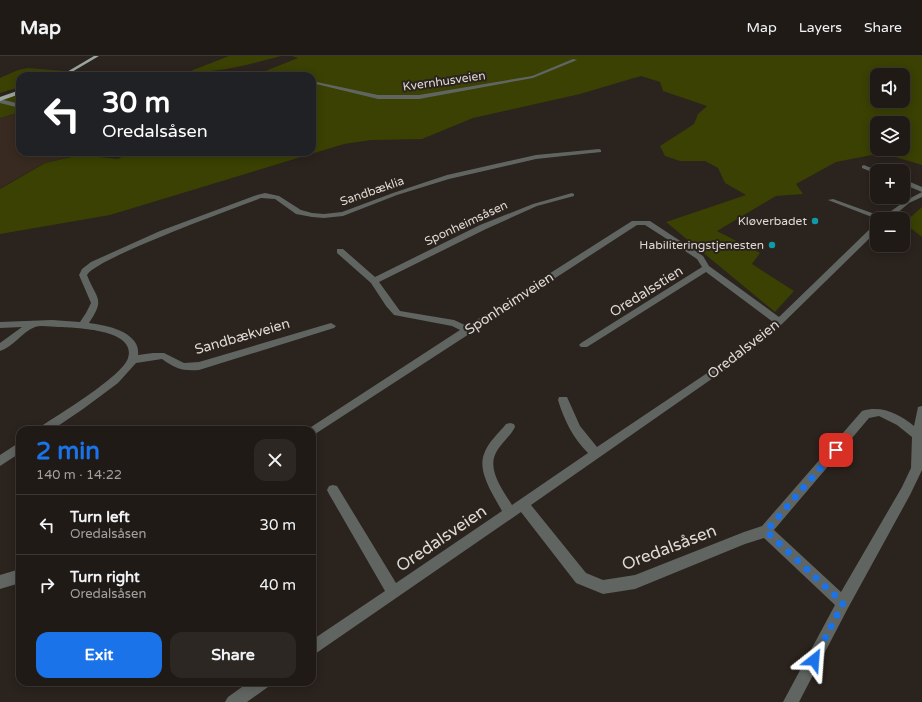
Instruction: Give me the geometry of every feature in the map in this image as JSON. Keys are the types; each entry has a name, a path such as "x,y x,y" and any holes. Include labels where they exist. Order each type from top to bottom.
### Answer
{"main road":[{"path":"69,72 97,56"},
{"path":"0,100 16,94"}],"street":[{"name":"Kvernhusveien","path":"316,83 378,96 419,97 533,77 575,60"},
{"path":"0,100 16,105"},
{"name":"Sandbæklia","path":"83,324 93,312 95,304 94,296 84,281 83,275 85,270 94,264 163,233 259,196 265,195 277,197 299,212 324,216 343,214 395,194 447,177 522,160 599,151"},
{"path":"864,167 870,169"},
{"path":"910,184 922,190"},
{"path":"893,212 907,202 922,194"},
{"name":"Sponheimsåsen","path":"374,281 483,227 535,205 572,195"},
{"path":"831,200 870,214"},
{"name":"Sponheimveien","path":"316,429 346,408 635,223 647,223 673,239 700,258 706,268"},
{"name":"Oredalsveien","path":"316,645 510,514 743,353 779,322 870,234"},
{"path":"340,251 374,281 396,313 454,323 468,330"},
{"path":"706,268 779,322"},
{"name":"Oredalsstien","path":"584,345 706,268"},
{"path":"0,348 33,324"},
{"path":"0,325 83,324 111,331 122,336 129,342 134,350 133,360 124,372 110,384 50,426"},
{"name":"Sandbækveien","path":"133,360 153,356 164,356 183,367 199,366 331,326"},
{"path":"563,400 572,426 587,446 596,454"},
{"path":"791,702 843,603 906,491 917,468 918,435 922,410"},
{"path":"843,603 766,531 866,414 880,412 901,422 918,435"},
{"name":"Oredalsveien","path":"510,427 489,455 488,467 496,488 510,514"},
{"path":"0,461 16,450"},
{"name":"Oredalsveien","path":"333,490 394,593"},
{"name":"Oredalsåsen","path":"523,505 581,578 603,586 635,582 744,538 766,531"},
{"path":"0,582 16,577"},
{"path":"233,702 257,686"}],"shaded area":[{"path":"16,113 16,156 73,156 44,163 0,188 0,118"}],"green space":[{"path":"229,56 281,56 247,65 224,69 188,72"},
{"path":"292,56 922,56 922,165 892,156 910,156 910,116 870,116 870,155 836,162 796,184 803,194 776,196 717,231 760,253 752,264 794,291 775,312 666,222 746,195 725,183 718,168 705,161 680,161 665,156 660,146 694,124 698,114 707,106 663,91 660,82 641,76 580,94 473,118 422,139 371,140 344,144 316,152 316,72 263,72 298,58"},
{"path":"28,68 64,71 16,72 16,88 0,93 0,78 18,70"},
{"path":"16,95 16,113 0,118 0,100"},
{"path":"76,156 118,159 124,156 304,156 110,215 0,234 0,189 45,163"},
{"path":"922,207 922,237 910,228 910,218"}],"place":[{"name":"Kløverbadet","path":"815,221"},
{"name":"Habiliteringstjenesten","path":"772,245"}],"route":[{"path":"814,660 843,603 766,531 836,450"}]}
